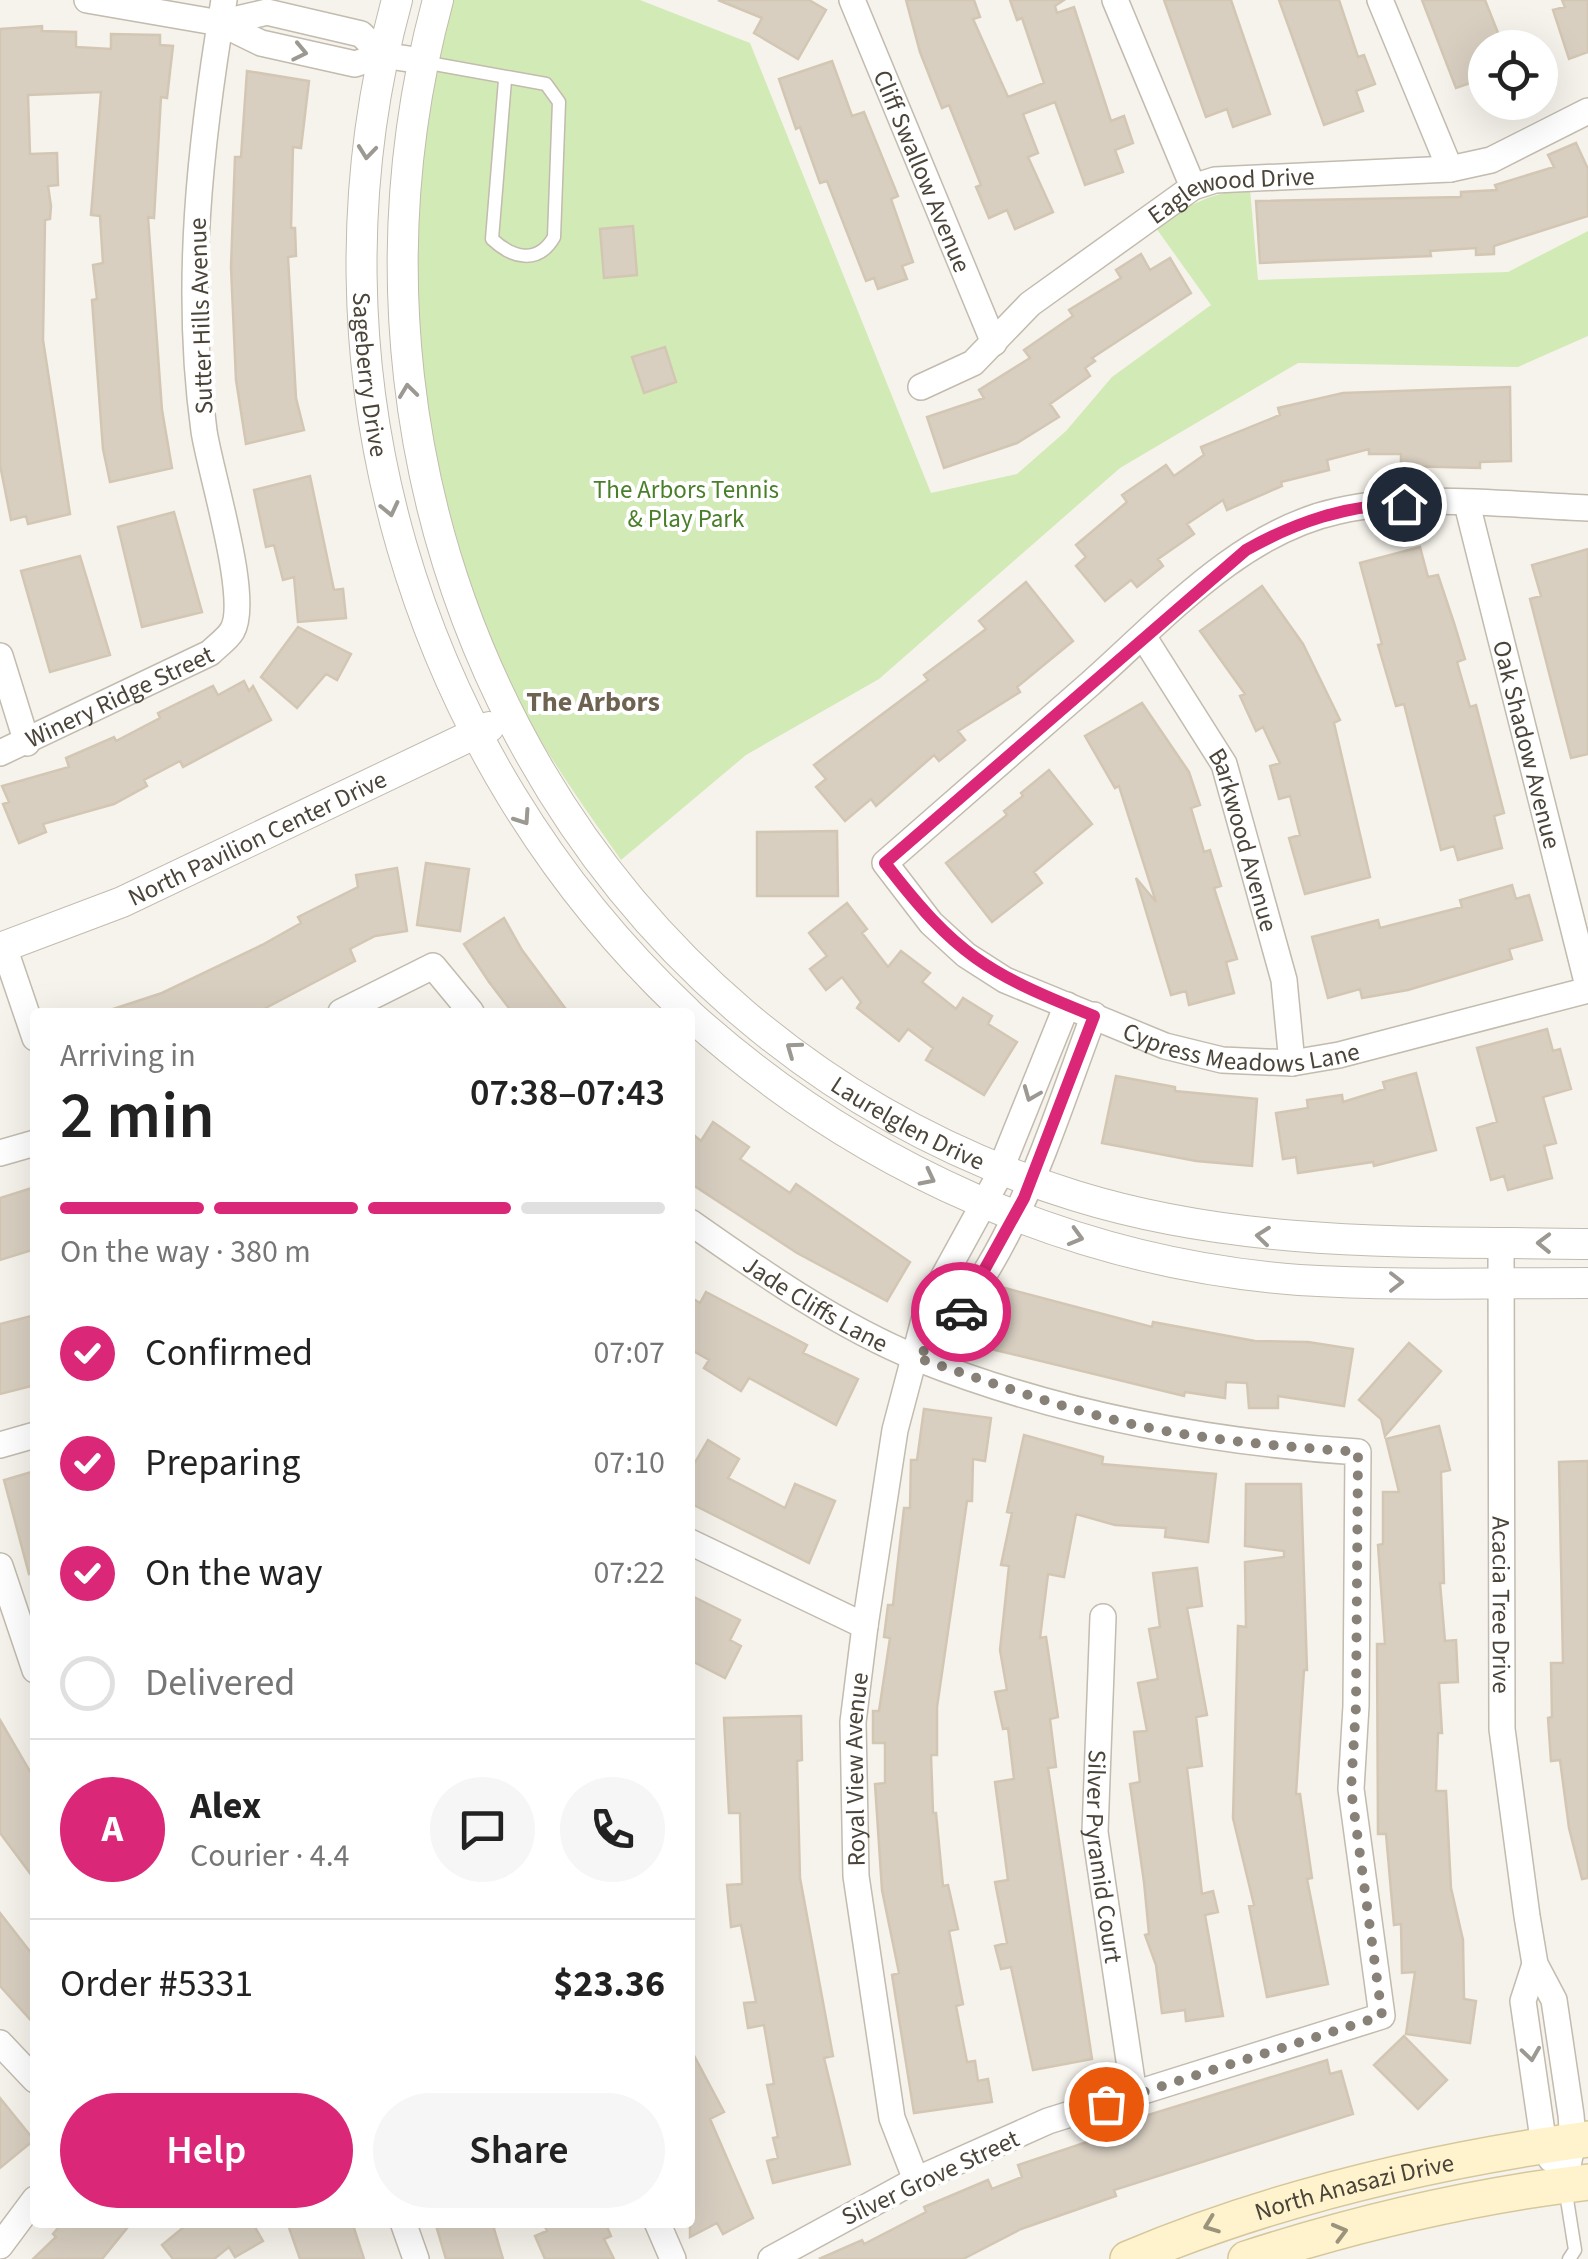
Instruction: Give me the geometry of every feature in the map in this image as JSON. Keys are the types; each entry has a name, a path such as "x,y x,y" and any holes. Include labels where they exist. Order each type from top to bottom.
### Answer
{"main road":[{"name":"North Anasazi Drive","path":"1128,2259 1220,2220 1412,2169 1568,2142"},
{"name":"North Anasazi Drive","path":"1264,2256 1405,2215 1576,2184"}],"street":[{"path":"87,0 222,12 261,43 355,64 382,55 422,61"},
{"name":"Sageberry Drive","path":"397,0 382,55 363,197 362,306 370,408 398,541 435,648 474,734"},
{"name":"Sageberry Drive","path":"438,0 422,61 406,155 400,245 409,401 444,556 468,628 509,716"},
{"name":"Cliff Swallow Avenue","path":"852,0 994,342"},
{"path":"1115,0 1193,187"},
{"path":"1380,0 1450,169"},
{"name":"Sutter Hills Avenue","path":"222,12 200,152 194,265 204,430 239,600 233,630"},
{"name":"Eaglewood Drive","path":"921,387 973,363 1030,304 1193,187 1216,180 1450,169 1491,160 1588,111"},
{"path":"1143,636 1246,550 1278,532 1333,512 1372,504 1588,508"},
{"name":"Oak Shadow Avenue","path":"1467,504 1588,988"},
{"name":"Winery Ridge Street","path":"0,753 210,653 233,630"},
{"name":"Cypress Meadows Lane","path":"1143,636 885,863 931,923 966,954 1005,980 1166,1046 1222,1060 1292,1063 1339,1055 1588,988"},
{"name":"Barkwood Avenue","path":"1143,636 1201,721 1224,764 1284,980 1292,1063"},
{"path":"0,656 27,743"},
{"name":"North Pavilion Center Drive","path":"2,948 122,902 509,716"},
{"name":"Laurelglen Drive","path":"509,716 550,786 611,874 730,998 864,1098 920,1131 993,1186"},
{"name":"Laurelglen Drive","path":"474,734 511,800 573,889 683,1008"},
{"path":"2,948 30,1024"},
{"path":"348,1008 433,966 468,1008"},
{"name":"Royal View Avenue","path":"916,2180 892,2118 856,1876 853,1722 864,1626 895,1430 928,1305 993,1186 1066,1005"},
{"path":"917,1358 955,1323 1023,1199 1094,1016"},
{"name":"Laurelglen Drive","path":"695,1019 738,1057 841,1129 993,1186 1118,1248 1233,1272 1332,1281 1588,1283"},
{"path":"0,1153 30,1144"},
{"name":"Laurelglen Drive","path":"1023,1199 1238,1233 1354,1242 1588,1244"},
{"name":"Jade Cliffs Lane","path":"695,1225 766,1275 917,1358 1058,1405 1158,1430 1260,1445 1358,1452 1356,1706 1351,1789 1382,2016"},
{"name":"Acacia Tree Drive","path":"1500,1243 1502,1729 1536,1964 1554,2000 1576,2184"},
{"path":"0,1445 30,1436"},
{"path":"695,1544 864,1626"},
{"path":"0,1566 30,1655"},
{"name":"Silver Pyramid Court","path":"1103,1617 1095,1832 1134,2094"},
{"name":"Silver Grove Street","path":"771,2259 916,2180 1048,2122 1382,2016"},
{"path":"0,2043 30,2075"},
{"path":"0,2246 30,2206"},
{"path":"406,2228 416,2259"},
{"path":"660,2228 673,2259"}],"lane":[{"path":"422,61 505,80 546,84 559,102 554,238 544,250 526,256 516,256 492,240 505,80"},
{"path":"1569,2259 1575,2250 1576,2184"}],"green space":[{"name":"The Arbors Tennis & Play Park","path":"453,0 640,0 750,43 931,493 1017,474 1066,431 1112,377 1211,305 1156,228 1188,207 1223,193 1250,189 1258,280 1508,272 1588,231 1588,336 1518,367 1298,363 1120,468 879,679 746,755 621,860 541,742 502,666 472,588 448,507 431,422 419,337 419,165 432,81"}],"building":[{"path":"718,0 809,0 826,10 798,59 754,33 762,18"},
{"path":"906,0 974,0 980,17 973,19 1008,97 1044,83 1022,18 1017,20 1010,0 1064,0 1055,6 1057,13 1074,7 1111,121 1124,116 1133,143 1115,150 1123,172 1085,185 1055,102 1023,114 1038,153 1028,157 1053,212 1015,229 1007,210 989,218 976,187 981,185 949,105 942,108 920,52"},
{"path":"1164,0 1231,0 1270,114 1233,127 1227,109 1206,117"},
{"path":"1279,0 1339,0 1358,57 1364,55 1375,84 1356,91 1363,111 1324,125"},
{"path":"1422,0 1485,0 1497,30 1468,30 1468,84 1456,88"},
{"path":"1562,0 1588,0 1588,52 1569,59 1553,10 1565,7"},
{"path":"42,26 42,31 76,32 76,47 111,49 111,34 160,35 160,45 173,46 167,98 161,97 154,218 148,217 162,410 172,468 110,482 103,449 92,300 97,299 93,265 103,263 100,216 91,215 101,92 28,95 30,154 57,153 58,185 48,186 50,219 45,220 43,340 70,514 28,524 26,516 11,520 0,465 0,29"},
{"path":"832,61 852,116 864,112 898,196 891,199 913,262 902,266 907,279 878,289 874,278 866,281 827,181 820,183 800,127 796,129 779,79"},
{"path":"247,71 309,81 301,148 293,147 291,228 295,228 296,256 288,257 296,398 304,430 246,444 236,380 231,267 235,157 241,157"},
{"path":"1576,143 1588,169 1588,216 1494,246 1494,254 1476,255 1476,248 1430,251 1431,256 1260,263 1256,201 1461,197 1461,192 1497,190 1495,185 1554,167 1548,155"},
{"path":"633,226 637,275 604,278 600,229"},
{"path":"1141,254 1150,270 1170,258 1191,293 1092,358 1095,361 1085,368 1090,376 1050,404 1059,417 1017,443 944,468 927,417 984,398 979,390 1030,358 1024,350 1073,316 1069,310 1121,278 1116,270"},
{"path":"665,347 676,382 644,393 632,357"},
{"path":"1510,387 1511,461 1480,462 1480,468 1401,466 1401,454 1369,454 1369,449 1327,460 1329,470 1281,482 1282,486 1227,510 1223,500 1187,524 1194,534 1158,559 1163,566 1137,587 1131,580 1105,601 1076,566 1086,557 1076,545 1127,502 1122,495 1166,465 1174,476 1204,455 1201,447 1280,415 1278,408 1343,393"},
{"path":"310,476 334,590 343,589 346,618 298,622 294,577 283,580 274,545 266,547 254,490"},
{"path":"174,512 202,612 142,627 118,527"},
{"path":"1420,547 1428,577 1438,575 1454,623 1465,659 1457,662 1470,707 1476,705 1504,813 1494,816 1502,848 1458,860 1454,846 1441,850 1404,704 1396,706 1378,645 1382,644 1360,563"},
{"path":"1588,549 1588,754 1571,758 1530,599 1541,596 1532,565"},
{"path":"80,556 110,655 50,672 21,571"},
{"path":"1026,582 1073,641 1017,687 1020,692 958,731 965,740 939,761 934,755 876,806 871,799 845,821 816,787 826,779 814,765 928,680 924,675 986,629 979,621"},
{"path":"1262,586 1303,644 1340,720 1334,723 1370,877 1305,894 1289,838 1300,835 1290,796 1279,799 1270,766 1280,763 1263,727 1256,731 1240,696 1245,694 1200,631"},
{"path":"298,627 351,654 337,680 326,674 297,708 261,677"},
{"path":"244,681 249,691 253,686 271,720 183,767 180,761 144,780 147,786 114,804 43,824 46,832 19,843 3,804 9,802 2,786 69,767 66,758 114,737 116,741 160,718 158,713 213,686 218,695"},
{"path":"1142,703 1189,772 1200,805 1191,808 1204,852 1210,850 1221,886 1214,888 1237,959 1226,962 1234,993 1189,1005 1186,991 1171,995 1136,878 1156,902 1119,786 1115,788 1085,736"},
{"path":"1049,770 1092,824 1034,872 1042,883 992,922 946,863 1007,815 1004,811"},
{"path":"837,831 838,896 757,896 757,832"},
{"path":"426,863 469,869 460,931 417,925"},
{"path":"397,868 407,931 375,936 350,949 355,961 266,1008 116,1008 162,993 262,945 301,923 298,917 358,887 356,875"},
{"path":"1512,885 1516,899 1529,895 1542,940 1509,949 1512,959 1408,990 1362,998 1360,989 1328,998 1312,937 1378,920 1380,928 1462,907 1460,900"},
{"path":"847,903 867,929 862,933 888,967 901,951 930,973 922,982 956,1009 963,998 992,1016 988,1024 1017,1042 984,1095 926,1060 933,1048 908,1029 899,1041 857,1008 861,1002 842,977 826,990 810,969 827,956 809,933"},
{"path":"504,918 522,950 565,1008 509,1008 464,944"},
{"path":"1547,1029 1553,1051 1560,1049 1571,1089 1543,1097 1556,1143 1544,1146 1552,1178 1508,1190 1504,1176 1491,1180 1477,1128 1497,1122 1477,1048"},
{"path":"1416,1073 1436,1150 1374,1166 1373,1162 1298,1173 1296,1157 1283,1159 1276,1113 1308,1108 1307,1100 1342,1095 1343,1102 1385,1089 1383,1082"},
{"path":"1116,1076 1175,1087 1175,1091 1257,1099 1252,1166 1196,1161 1102,1143"},
{"path":"713,1122 749,1147 740,1159 790,1193 796,1184 910,1262 887,1301 797,1253 695,1186 695,1136 701,1141"},
{"path":"30,1189 30,1251 0,1260 0,1198"},
{"path":"1005,1288 1152,1327 1153,1322 1255,1341 1308,1342 1353,1349 1344,1406 1278,1396 1278,1408 1249,1408 1247,1383 1226,1382 1225,1398 1185,1392 1184,1396 991,1349"},
{"path":"706,1292 807,1345 803,1353 858,1379 836,1425 749,1378 741,1391 704,1368 709,1360 695,1352 695,1300 700,1303"},
{"path":"30,1316 30,1386 0,1394 0,1324"},
{"path":"1409,1343 1441,1371 1385,1436 1381,1419 1359,1400"},
{"path":"924,1409 991,1418 985,1461 973,1459 972,1501 967,1501 937,1707 937,1755 931,1755 933,1813 943,1886 948,1885 958,1929 949,1931 963,2004 956,2006 967,2062 975,2061 978,2081 988,2079 992,2102 914,2113 892,1975 899,1973 882,1890 875,1784 885,1783 885,1743 873,1743 873,1711 879,1711 890,1638 884,1637 888,1605 893,1605 904,1508 910,1508 911,1460 917,1460"},
{"path":"1439,1426 1450,1470 1441,1472 1444,1583 1440,1583 1445,1641 1456,1640 1458,1682 1439,1683 1442,1733 1438,1733 1436,1791 1446,1791 1451,1888 1463,1940 1464,1999 1476,2001 1470,2043 1406,2034 1415,1972 1402,1973 1401,1924 1394,1925 1386,1834 1378,1834 1377,1644 1385,1644 1378,1545 1383,1544 1383,1492 1399,1492 1386,1439"},
{"path":"1024,1435 1103,1457 1102,1464 1216,1474 1208,1542 1165,1537 1166,1528 1115,1525 1076,1514 1064,1577 1048,1574 1040,1638 1046,1637 1058,1717 1050,1719 1056,1767 1048,1768 1092,2059 1033,2070 1011,1967 1001,1969 995,1946 1007,1943 995,1882 1008,1880 995,1782 1014,1779 1008,1728 1003,1729 995,1692 1007,1690 1000,1650 1009,1566 1001,1565 1012,1513 1007,1512"},
{"path":"708,1440 739,1459 728,1478 785,1508 795,1484 835,1501 809,1563 695,1506 695,1462"},
{"path":"1588,1461 1588,1878 1582,1879 1569,1828 1560,1760 1551,1761 1548,1718 1552,1717 1551,1663 1563,1663 1559,1462"},
{"path":"30,1472 30,1574 29,1574 4,1480"},
{"path":"1246,1484 1301,1484 1307,1670 1296,1794 1300,1794 1312,1878 1307,1879 1328,1984 1267,1997 1249,1906 1254,1905 1233,1818 1238,1626 1246,1627 1245,1562 1284,1557 1284,1551 1245,1546"},
{"path":"1197,1568 1202,1606 1187,1608 1207,1715 1196,1717 1202,1766 1187,1768 1202,1894 1213,1891 1218,1912 1205,1915 1223,2016 1186,2021 1185,2010 1162,2013 1156,1965 1145,1935 1149,1934 1144,1882 1130,1784 1140,1782 1134,1732 1147,1731 1138,1683 1158,1679 1149,1629 1160,1627 1153,1573"},
{"path":"695,1598 740,1620 730,1640 741,1646 725,1678 695,1663"},
{"path":"801,1716 802,1760 797,1761 800,1878 833,2056 824,2058 850,2164 773,2183 767,2161 778,2158 773,2138 778,2137 767,2085 774,2084 764,2025 748,2028 744,2003 756,2002 741,1925 731,1927 727,1885 742,1884 740,1813 729,1813 724,1718"},
{"path":"0,1720 30,1771 30,1873 0,1833"},
{"path":"0,1913 30,1952 30,2019 0,1986"},
{"path":"1404,2036 1447,2080 1418,2109 1374,2065"},
{"path":"695,2057 724,2112 710,2119 753,2218 723,2234 717,2223 690,2237 690,2228 695,2228"},
{"path":"1327,2060 1330,2074 1341,2071 1353,2114 1114,2190 1116,2196 1021,2229 963,2259 819,2259 862,2240 864,2244 926,2212 924,2207 988,2180 992,2189 1022,2177 1018,2165 1114,2133 1112,2126"},
{"path":"0,2098 30,2135 30,2143 0,2168"},
{"path":"58,2228 127,2228 102,2259 33,2259 56,2237 53,2234"},
{"path":"183,2228 255,2228 263,2241 235,2257 229,2247 214,2259 173,2259 162,2245"},
{"path":"289,2228 354,2228 364,2259 300,2259"},
{"path":"437,2228 494,2228 503,2259 446,2259"},
{"path":"546,2228 608,2228 611,2236 604,2239 614,2259 545,2259 535,2236 547,2231"}],"way so far":[{"path":"961,1312 955,1323 917,1358 1058,1405 1158,1430 1260,1445 1358,1452 1356,1706 1351,1789 1382,2016 1106,2104"}],"district":[{"name":"The Arbors","path":"593,701"}],"route":[{"path":"961,1312 1024,1198 1094,1016 1005,980 966,954 931,923 885,863 1246,550 1278,532 1333,512 1372,504 1404,504"}]}
